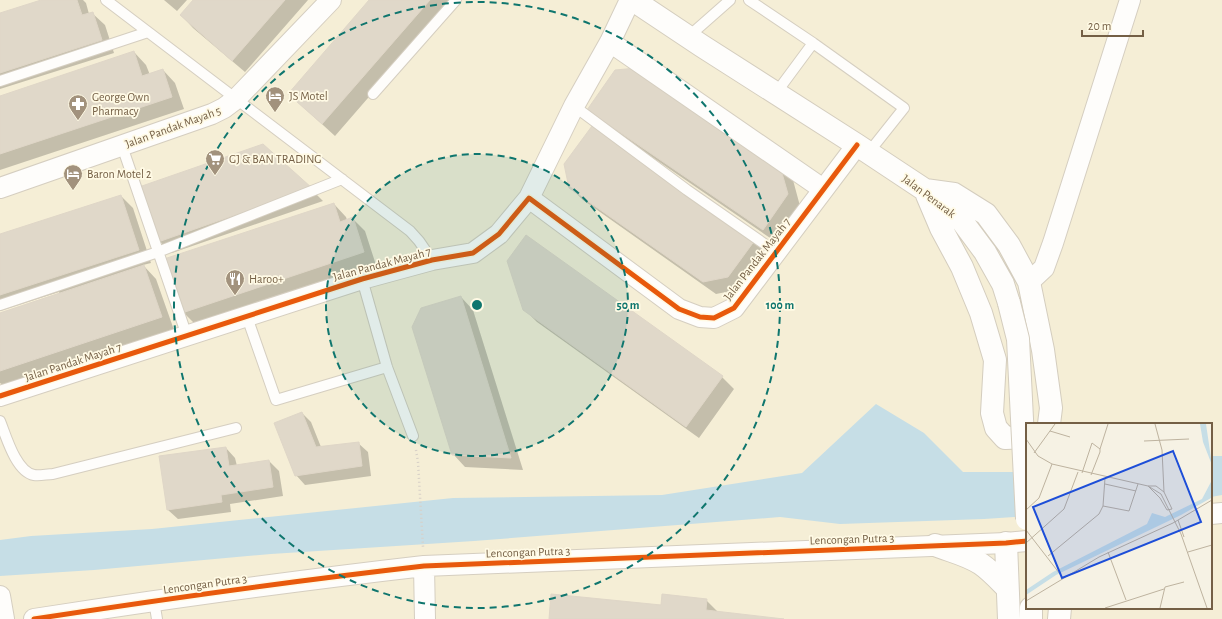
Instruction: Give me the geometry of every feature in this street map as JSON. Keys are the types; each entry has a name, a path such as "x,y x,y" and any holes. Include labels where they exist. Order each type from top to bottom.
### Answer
{"main road":[{"name":"Jalan Penarak","path":"632,0 863,148 925,190 962,221 980,246 1003,284 1018,339 1026,499"},
{"path":"925,190 954,194 986,214 1009,246 1028,282 1043,350 1051,408 1049,423"},
{"path":"925,190 941,228 962,267 981,313 995,360 992,413 996,428 1005,438 1026,437"},
{"path":"1006,543 1009,619"},
{"path":"934,546 962,555 981,564 1008,588"},
{"path":"1059,619 1060,609"}],"street":[{"name":"Jalan Pandak Mayah 5","path":"0,188 212,114 224,108 236,99 331,0"},
{"name":"Jalan Pandak Mayah 7","path":"0,396 362,279 432,260 473,253 499,234 529,198 574,106 632,0"},
{"path":"1028,282 1044,268 1130,0"},
{"path":"610,42 823,189"},
{"name":"Jalan Pandak Mayah 7","path":"529,198 679,309 700,317 714,318 734,308 823,189 863,148"},
{"path":"1212,514 1222,513"},
{"name":"Lencongan Putra 3","path":"34,619 156,610 423,558 934,546 1026,541"},
{"path":"423,558 425,619"},
{"path":"0,596 4,619"}],"lane":[{"path":"106,0 410,231 432,260"},
{"path":"374,94 456,0"},
{"path":"688,37 730,0"},
{"path":"748,0 813,43 904,108 863,148"},
{"path":"0,81 148,32"},
{"path":"776,93 813,43"},
{"path":"574,106 687,190 776,252"},
{"path":"122,146 187,336"},
{"path":"0,305 158,252 342,179"},
{"path":"362,279 387,367 414,436"},
{"path":"247,317 276,400 387,367"},
{"path":"0,421 11,450 22,468 33,475 53,474 236,428"}],"path":[{"path":"418,462 423,558"}],"shaded area":[{"path":"0,0 1222,0 1222,619 0,619"}],"water":[{"path":"876,404 924,433 963,472 1026,472 1026,516 840,524 780,517 474,541 271,554 94,570 0,576 0,540 31,536 152,529 453,498 662,495 802,473"},
{"path":"1212,456 1222,456 1222,495 1212,497"}],"building":[{"path":"41,0 77,0 82,15 93,12 102,40 0,73 0,13"},
{"path":"193,0 285,0 232,61 180,15"},
{"path":"369,0 430,0 322,124 288,94"},
{"path":"134,51 142,76 163,69 172,97 0,154 0,96"},
{"path":"637,68 780,166 788,194 763,230 587,110 615,70"},
{"path":"592,126 755,240 728,277 703,282 569,188 564,164"},
{"path":"263,144 312,188 158,242 139,187"},
{"path":"121,195 139,250 0,295 0,234"},
{"path":"334,203 340,222 353,217 364,252 182,313 164,259"},
{"path":"526,235 723,376 686,427 523,310 507,261"},
{"path":"144,265 162,317 0,371 0,313"},
{"path":"461,296 511,458 452,455 412,327 421,308"},
{"path":"302,412 316,447 359,442 362,466 295,476 274,423"},
{"path":"226,447 229,466 269,460 273,487 221,495 222,502 167,510 159,456"},
{"path":"551,594 661,605 662,594 707,599 706,610 784,619 549,619"}],"cycle path":[{"path":"0,396 362,279 432,260 473,253 499,234 529,198 679,309 700,317 714,318 734,308 857,145"},
{"path":"34,619 131,604 424,566 1026,541"}],"place":[{"name":"JS Motel","path":"275,113"},
{"name":"George Own Pharmacy","path":"78,121"},
{"name":"GJ & BAN TRADING","path":"215,176"},
{"name":"Baron Motel 2","path":"73,191"},
{"name":"Haroo+","path":"235,296"}]}
